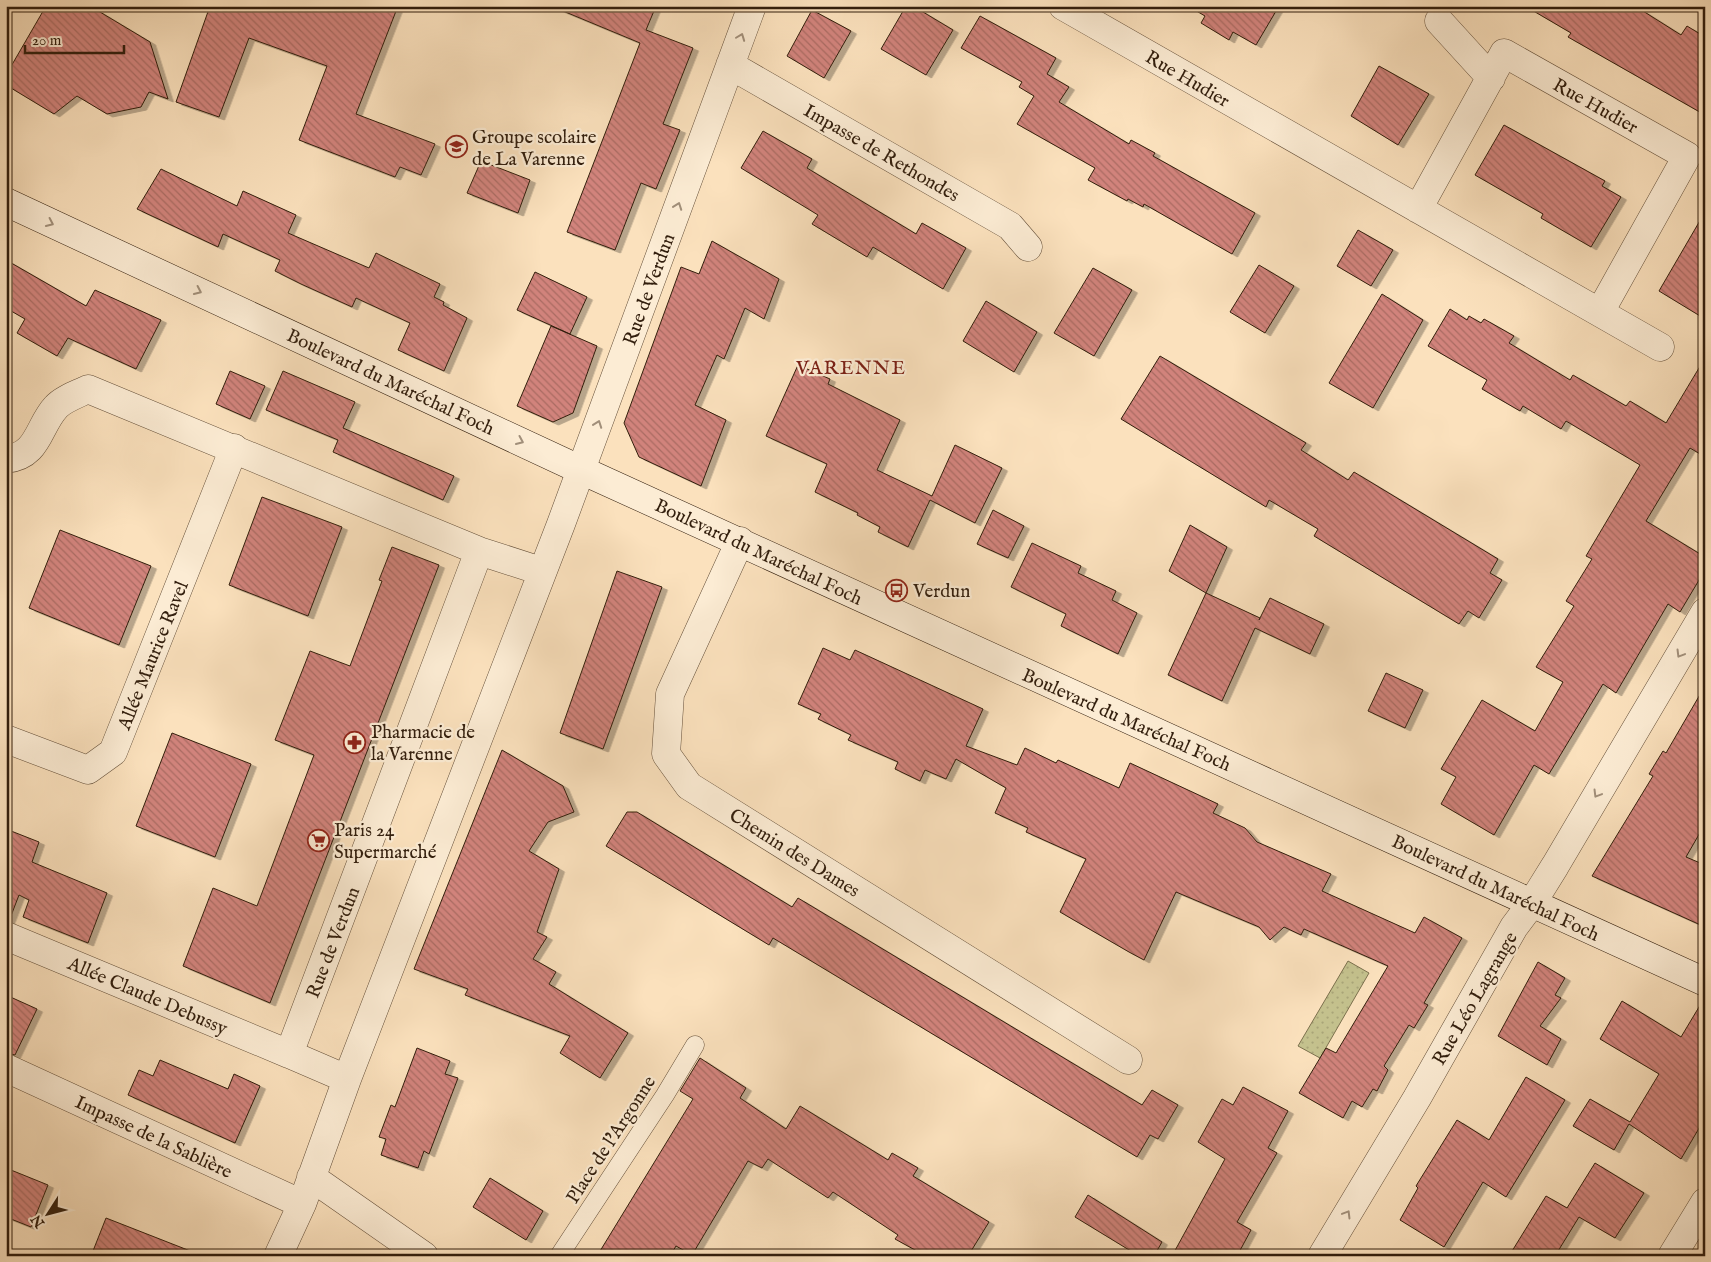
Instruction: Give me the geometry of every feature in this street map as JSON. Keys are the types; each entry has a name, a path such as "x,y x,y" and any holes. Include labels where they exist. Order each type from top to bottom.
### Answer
{"street":[{"name":"Rue de Verdun","path":"278,1256 302,1204 347,1079 581,470 752,6"},
{"name":"Rue Hudier","path":"1063,6 1660,347"},
{"path":"1439,21 1491,78"},
{"name":"Rue Hudier","path":"1418,209 1504,53 1696,161 1600,312"},
{"name":"Impasse de Rethondes","path":"730,65 1010,226 1028,247"},
{"name":"Boulevard du Maréchal Foch","path":"6,202 581,470 1705,982"},
{"path":"6,459 17,458 32,447 56,406 88,389 479,551 541,571"},
{"name":"Allée Maurice Ravel","path":"6,739 88,770 113,752 234,448"},
{"name":"Chemin des Dames","path":"740,541 670,694 666,754 689,786 1128,1060"},
{"name":"Rue de Verdun","path":"289,1054 479,551"},
{"name":"Rue Léo Lagrange","path":"1322,1256 1417,1098 1514,926 1532,903 1705,612"},
{"name":"Allée Claude Debussy","path":"6,936 289,1054"},
{"path":"289,1054 347,1079"},
{"name":"Impasse de la Sablière","path":"6,1068 302,1204"},
{"path":"311,1177 424,1256"},
{"path":"1672,1256 1705,1202"}],"lane":[{"name":"Place de l’Argonne","path":"559,1256 665,1095 695,1045"}],"shaded area":[{"path":"1348,961 1369,973 1320,1058 1298,1046"}],"building":[{"path":"46,6 90,6 150,42 168,99 149,92 141,107 107,114 77,96 54,114 6,85 6,75"},
{"path":"210,6 398,6 356,114 435,144 421,175 400,167 395,177 299,140 327,66 249,38 219,117 176,102"},
{"path":"551,6 656,6 646,30 693,48 663,124 680,130 656,189 641,183 615,250 567,232 640,43"},
{"path":"906,6 913,6 953,30 926,75 881,49"},
{"path":"1188,6 1279,6 1256,45 1233,32 1229,40 1201,23 1205,16"},
{"path":"1525,6 1635,6 1681,35 1687,26 1705,37 1705,115 1568,37 1571,33"},
{"path":"812,10 851,31 824,78 787,56"},
{"path":"980,16 1056,58 1047,74 1069,87 1059,102 1129,144 1131,140 1155,153 1153,156 1255,213 1232,254 1144,204 1143,207 1128,199 1127,201 1088,180 1095,168 1017,124 1034,96 1019,87 1022,82 961,48"},
{"path":"1379,66 1429,94 1398,145 1351,116"},
{"path":"1504,125 1605,181 1602,186 1621,197 1591,247 1541,218 1543,214 1475,175"},
{"path":"763,131 812,159 807,168 916,234 922,223 966,248 943,289 873,247 867,257 812,224 818,215 741,168"},
{"path":"481,161 530,180 518,213 467,193"},
{"path":"161,169 237,206 243,191 296,215 288,233 369,268 376,253 440,284 434,297 444,302 443,305 467,318 444,371 398,350 410,323 356,298 352,307 301,284 275,271 280,260 223,234 218,247 137,209"},
{"path":"1705,212 1705,319 1659,291"},
{"path":"1358,230 1393,250 1371,286 1337,266"},
{"path":"712,241 779,279 764,319 745,308 724,359 717,355 695,405 726,420 701,486 639,457 624,423 681,267 699,274"},
{"path":"6,260 86,306 95,290 161,320 136,369 68,338 57,356 17,333 25,319 6,308"},
{"path":"1259,265 1294,286 1265,333 1230,312"},
{"path":"1093,268 1132,290 1094,356 1054,333"},
{"path":"535,272 587,297 570,334 517,310"},
{"path":"1382,294 1423,320 1373,408 1329,383"},
{"path":"986,301 1037,332 1014,372 963,341"},
{"path":"1450,309 1467,320 1469,316 1481,323 1484,319 1514,336 1509,343 1570,380 1573,375 1626,406 1630,401 1666,423 1705,358 1705,457 1690,448 1646,521 1705,557 1705,570 1680,612 1668,604 1616,693 1603,684 1549,774 1534,765 1494,835 1441,804 1456,777 1441,769 1482,700 1535,731 1563,682 1536,667 1574,606 1566,601 1592,559 1586,556 1640,465 1566,421 1561,429 1523,406 1520,411 1482,389 1487,380 1428,346"},
{"path":"551,326 597,346 573,413 553,422 517,406"},
{"path":"1160,356 1306,443 1301,450 1348,480 1354,472 1498,559 1490,573 1502,580 1479,618 1468,611 1459,624 1314,536 1318,529 1269,500 1266,507 1121,419"},
{"path":"798,365 830,379 828,384 900,420 877,470 932,496 955,445 1002,468 975,523 930,500 908,547 878,532 880,527 857,515 858,513 815,492 827,464 766,436"},
{"path":"230,371 265,386 250,419 216,404"},
{"path":"283,371 355,402 343,428 454,476 443,500 333,452 338,440 266,410"},
{"path":"262,497 342,527 308,616 229,585"},
{"path":"993,510 1024,526 1008,558 977,544"},
{"path":"1190,525 1227,547 1206,593 1169,571"},
{"path":"60,530 151,566 119,645 29,608"},
{"path":"1032,543 1081,566 1078,573 1116,591 1112,600 1137,613 1118,654 1061,626 1066,614 1011,587"},
{"path":"392,547 439,565 270,1003 183,966 213,888 257,906 314,755 275,740 310,651 350,666 382,581 379,580"},
{"path":"617,571 662,587 603,749 560,733"},
{"path":"1206,593 1260,618 1270,598 1324,624 1310,654 1255,628 1222,701 1168,675"},
{"path":"823,648 850,660 855,650 983,709 966,746 1017,765 1025,748 1056,763 1058,760 1119,788 1130,763 1218,804 1213,813 1245,828 1257,842 1331,874 1322,891 1415,933 1424,917 1462,938 1424,1003 1428,1005 1414,1028 1409,1025 1384,1066 1388,1070 1377,1091 1373,1089 1362,1107 1352,1101 1343,1118 1299,1093 1326,1048 1336,1053 1388,966 1304,929 1301,935 1284,927 1270,940 1259,927 1176,892 1144,960 1129,952 1060,912 1086,859 1026,832 1028,828 995,813 1006,788 956,759 946,779 925,770 920,781 895,769 898,762 848,740 851,735 818,719 821,714 798,704"},
{"path":"1386,673 1423,690 1405,728 1368,711"},
{"path":"1705,686 1705,824 1686,857 1705,865 1705,927 1592,876 1653,776 1649,774 1663,751 1666,753"},
{"path":"172,733 251,764 215,857 136,826"},
{"path":"502,750 563,786 574,812 548,822 529,851 559,869 537,932 547,937 533,959 556,972 549,984 628,1033 600,1078 560,1053 570,1036 465,995 468,989 414,969"},
{"path":"627,812 637,812 792,907 798,898 1142,1105 1152,1090 1178,1105 1158,1139 1150,1135 1137,1157 773,938 769,945 606,846"},
{"path":"6,829 39,842 32,862 107,893 88,943 23,917 29,900 19,895 9,921 6,921"},
{"path":"1538,962 1565,978 1555,995 1561,998 1540,1026 1561,1039 1547,1065 1498,1036"},
{"path":"6,995 37,1009 15,1055 6,1053"},
{"path":"1705,997 1705,1118 1681,1159 1629,1124 1614,1150 1573,1126 1590,1099 1630,1122 1659,1074 1600,1039 1622,1001 1681,1037"},
{"path":"417,1048 450,1061 445,1074 458,1078 429,1154 424,1151 418,1168 381,1155 386,1139 379,1137 391,1105 395,1107"},
{"path":"700,1058 746,1088 740,1098 786,1129 800,1106 888,1160 892,1153 918,1168 913,1176 989,1222 968,1256 926,1256 895,1239 898,1235 833,1192 828,1198 768,1159 762,1168 748,1161 692,1255 676,1246 670,1256 597,1256 693,1099 680,1091"},
{"path":"160,1060 228,1089 234,1074 260,1086 235,1143 128,1095 139,1070 153,1076"},
{"path":"1526,1077 1565,1100 1506,1197 1483,1182 1444,1247 1400,1220 1418,1188 1416,1186 1457,1120 1489,1140"},
{"path":"1243,1087 1288,1111 1268,1148 1277,1153 1237,1222 1251,1230 1237,1256 1172,1256 1225,1159 1198,1142 1222,1099 1233,1105"},
{"path":"1595,1163 1644,1193 1615,1238 1579,1217 1555,1256 1509,1256 1546,1196 1567,1208"},
{"path":"6,1168 48,1185 31,1227 6,1217"},
{"path":"490,1178 543,1211 526,1240 473,1207"},
{"path":"1088,1195 1162,1242 1154,1256 1139,1256 1075,1217"},
{"path":"106,1218 198,1254 198,1256 91,1256"}],"place":[{"name":"Groupe scolaire de La Varenne","path":"456,147"},
{"name":"Verdun","path":"897,590"},
{"name":"Pharmacie de la Varenne","path":"355,742"},
{"name":"Paris 24 Supermarché","path":"318,840"}],"district":[{"name":"VARENNE","path":"851,367"}]}
